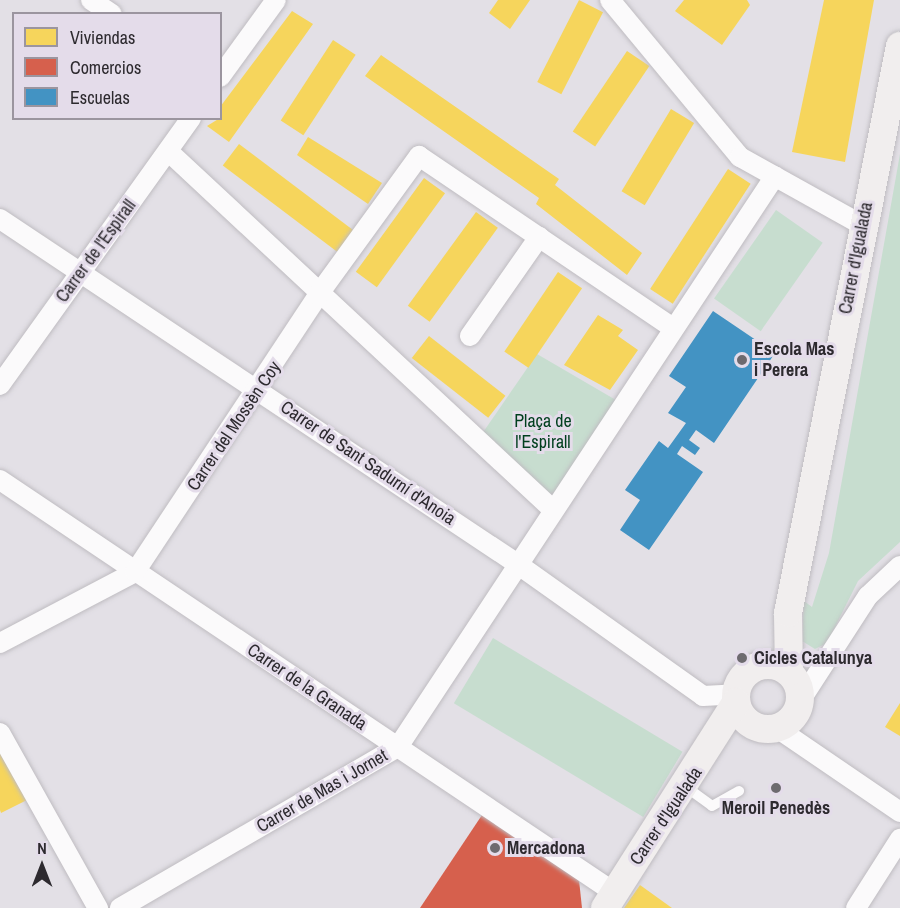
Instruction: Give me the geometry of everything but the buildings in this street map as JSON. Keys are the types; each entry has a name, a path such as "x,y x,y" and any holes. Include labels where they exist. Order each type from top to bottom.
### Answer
{"street":[{"path":"91,0 109,12"},
{"path":"222,74 276,0"},
{"path":"610,0 740,157 862,225"},
{"name":"Carrer d'Igualada","path":"787,678 788,613 862,225 900,46"},
{"name":"Carrer de l'Espirall","path":"0,384 190,120"},
{"path":"168,151 318,295 551,508"},
{"name":"Carrer del Mossèn Coy","path":"0,643 135,572 260,390 318,295 419,156 539,237"},
{"path":"516,563 775,176"},
{"name":"Carrer de Sant Sadurní d'Anoia","path":"0,219 79,275 260,390 516,563 703,696 740,706"},
{"path":"470,336 539,237 672,327"},
{"name":"Carrer de la Granada","path":"0,480 398,747 610,900"},
{"name":"Carrer de Mas i Jornet","path":"120,908 398,747 516,563"},
{"path":"900,566 868,596 826,660 787,678 745,674 740,706 777,728 900,812"},
{"path":"787,678 826,660"},
{"path":"777,728 796,713 787,678"},
{"name":"Carrer d'Igualada","path":"610,900 740,706"},
{"path":"0,733 98,908"},
{"path":"856,908 900,839"}],"lane":[{"path":"686,787 712,806 739,791"}],"green space":[{"path":"900,154 900,542 858,581 827,643 815,649 802,641 804,601 812,607 829,553"},
{"path":"776,210 823,243 761,331 714,298"},
{"name":"Plaça de l'Espirall","path":"537,354 621,403 551,508 477,441"},
{"path":"493,638 682,752 643,817 454,703"}],"place":[{"name":"Escola Mas i Perera","path":"742,360"},
{"name":"Cicles Catalunya","path":"742,658"},
{"name":"Meroil Penedès","path":"776,788"},
{"name":"Mercadona","path":"495,848"}]}
